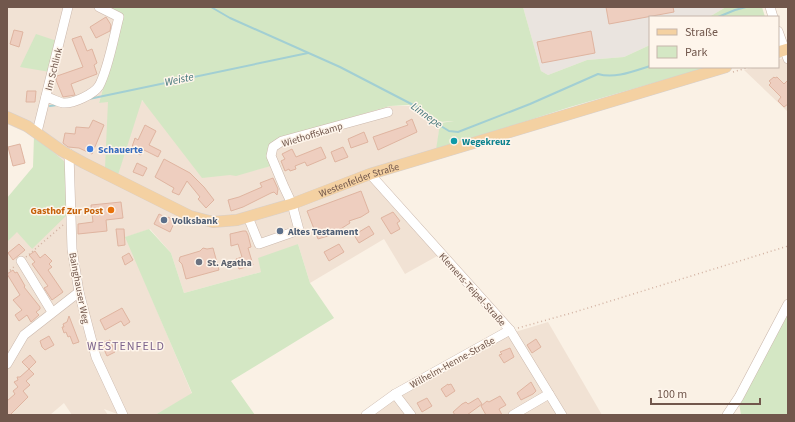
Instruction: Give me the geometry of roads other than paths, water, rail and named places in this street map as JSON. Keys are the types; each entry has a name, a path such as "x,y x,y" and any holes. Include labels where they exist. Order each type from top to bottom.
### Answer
{"main road":[{"name":"Westenfelder Straße","path":"7,117 37,132 69,154 190,216 213,222 237,220 292,204 370,174 723,68"}],"street":[{"name":"Im Schlink","path":"37,132 68,7"},
{"path":"46,97 64,103 90,94 98,86 105,70 119,17 100,7"},
{"path":"779,34 785,52"},
{"name":"Wiethoffskamp","path":"248,217 259,244 299,230 292,204 271,156 273,147 282,141 388,112"},
{"name":"Bainghauser Weg","path":"69,154 72,249 79,292 96,357 123,415"},
{"name":"Klemens-Teipel-Straße","path":"370,174 510,330 562,415"},
{"path":"21,261 52,312"},
{"path":"7,364 24,335 79,292"},
{"path":"727,415 739,397 788,304"},
{"name":"Wilhelm-Henne-Straße","path":"366,415 395,394 510,330"},
{"path":"395,394 411,415"},
{"path":"513,415 549,394"}],"waterway":[{"name":"Linnepe","path":"211,7 230,18 340,67 421,109 436,123 449,131 458,132 530,104 598,74 611,76 618,75 649,66"},
{"name":"Linnepe","path":"720,16 746,7"},
{"name":"Weiste","path":"89,99 308,53"},
{"name":"Weiste","path":"50,106 57,105"}],"place":[{"name":"Wegekreuz","path":"454,141"},
{"name":"Schauerte","path":"90,149"},
{"name":"Gasthof Zur Post","path":"111,210"},
{"name":"Volksbank","path":"164,220"},
{"name":"Altes Testament","path":"280,231"},
{"name":"St. Agatha","path":"199,262"}],"district":[{"name":"WESTENFELD","path":"126,346"}]}
